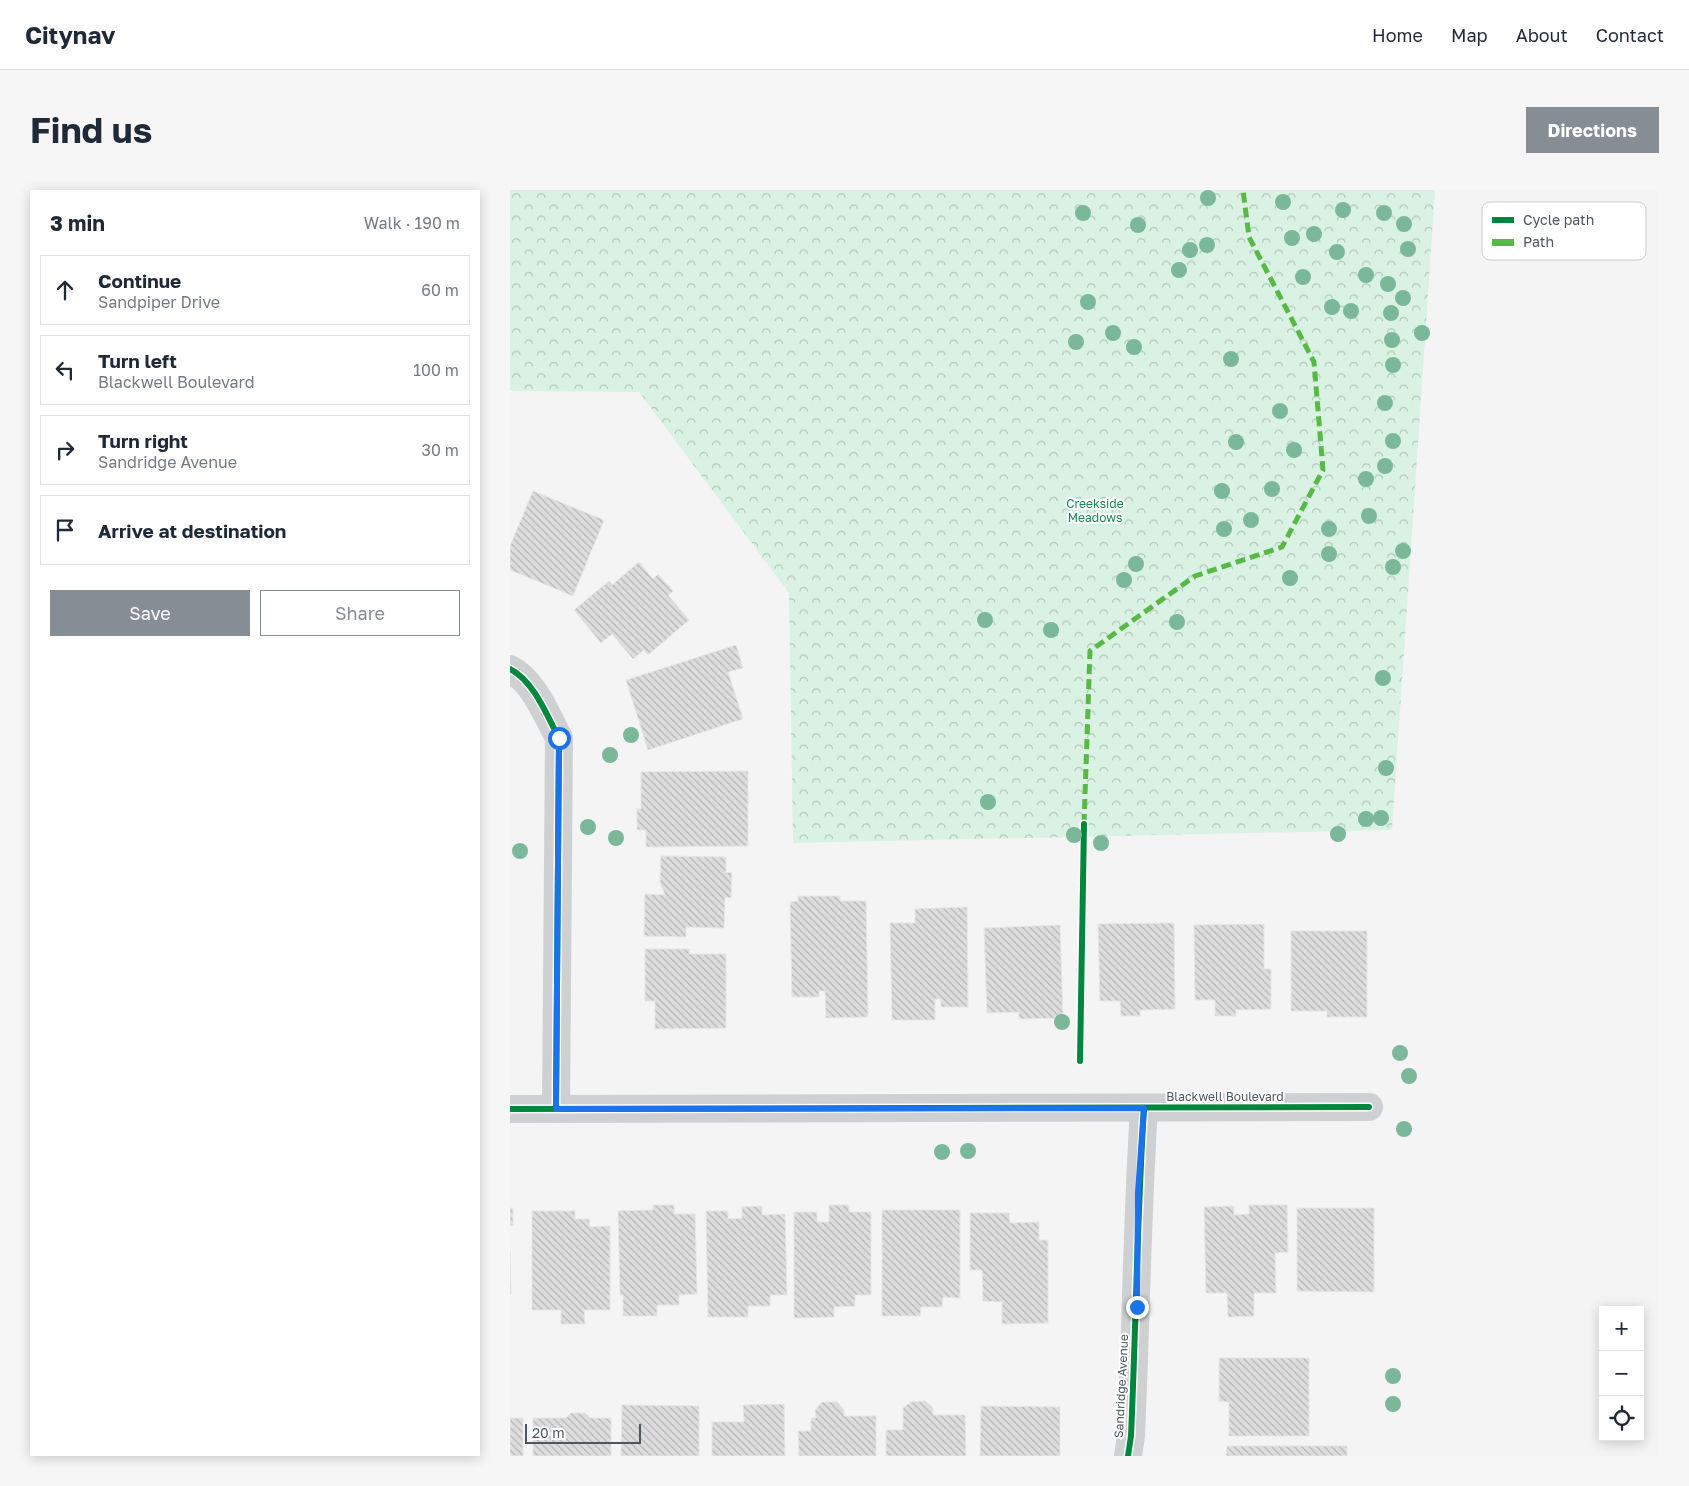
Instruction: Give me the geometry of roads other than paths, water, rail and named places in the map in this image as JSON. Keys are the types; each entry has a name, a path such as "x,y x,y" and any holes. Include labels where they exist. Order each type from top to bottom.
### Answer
{"street":[{"path":"510,669 519,674 541,704 559,738 556,1109"},
{"name":"Blackwell Boulevard","path":"510,1110 1369,1107"},
{"name":"Sandridge Avenue","path":"1128,1456 1137,1307 1138,1192 1144,1108"}],"park label":[{"name":"Creekside Meadows","path":"1095,510"}]}
